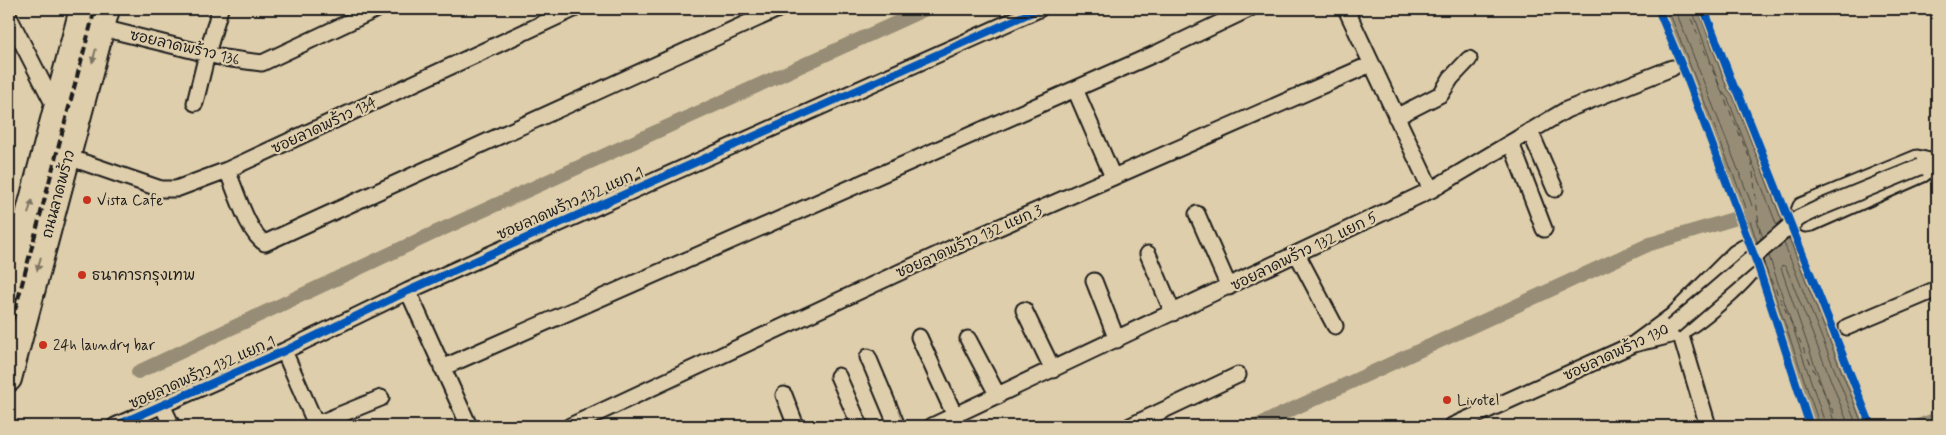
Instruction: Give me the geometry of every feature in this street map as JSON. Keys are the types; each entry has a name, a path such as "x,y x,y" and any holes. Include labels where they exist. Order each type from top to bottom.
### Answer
{"main road":[{"name":"ถนนลาดพร้าว","path":"9,284 82,9"},
{"name":"ถนนลาดพร้าว","path":"9,379 104,18"}],"street":[{"path":"195,103 220,9"},
{"name":"ซอยลาดพร้าว 136","path":"104,18 207,54 262,63 377,9"},
{"name":"ซอยลาดพร้าว 134","path":"68,157 161,189 176,189 227,170 574,9"},
{"path":"227,170 252,230 258,240 265,243 778,9"},
{"name":"ซอยลาดพร้าว 132 แยก 1","path":"115,426 284,351 408,291 1038,9"},
{"path":"442,368 1160,52 1249,9"},
{"path":"1346,9 1431,190"},
{"path":"9,17 56,108"},
{"path":"1396,117 1441,94 1469,59"},
{"name":"ซอยลาดพร้าว 132 แยก 3","path":"570,426 954,247 1371,64"},
{"name":"ซอยลาดพร้าว 132 แยก 5","path":"932,426 1173,314 1431,190 1566,110 1672,68"},
{"path":"1075,89 1113,177"},
{"path":"1530,131 1555,189"},
{"path":"1511,143 1544,229"},
{"path":"1917,158 1930,163 1922,174 1812,223 1806,224 1799,211 1801,206 1917,158"},
{"name":"ซอยลาดพร้าว 130","path":"1452,426 1634,344 1676,329 1743,264 1799,218 1930,163"},
{"path":"1523,176 1546,168"},
{"path":"1197,214 1229,286"},
{"path":"1634,344 1672,316 1735,253 1743,248 1752,256 1755,266 1751,273 1718,304 1676,329 1708,426"},
{"path":"1148,254 1173,314"},
{"path":"1297,254 1336,326"},
{"path":"1094,281 1117,340"},
{"path":"1846,327 1937,289"},
{"path":"408,291 470,426"},
{"path":"1024,310 1053,370"},
{"path":"919,337 955,416"},
{"path":"968,340 998,396"},
{"path":"284,351 314,420 322,422 381,398"},
{"path":"868,357 896,426"},
{"path":"1130,426 1238,375"},
{"path":"838,376 860,426"},
{"path":"784,395 796,426"},
{"path":"162,405 172,426"}],"water":[{"path":"1663,9 1702,9 1732,86 1738,93 1869,426 1815,426 1739,204"}],"waterway":[{"path":"138,372 434,233 926,9"},
{"path":"1256,426 1650,244 1760,211"},
{"path":"1918,426 1937,419"}],"ferry route":[{"path":"1687,9 1752,164 1761,242"},
{"path":"1763,258 1764,265 1840,426"}],"railway":[{"path":"9,333 95,9"}],"cycle path":[{"path":"115,426 284,351 408,291 1039,9"},
{"path":"1658,9 1687,78 1758,266 1810,426"},
{"path":"1704,9 1871,426"}],"place":[{"name":"Vista Cafe","path":"87,200"},
{"name":"ธนาคารกรุงเทพ","path":"82,275"},
{"name":"24h laundry bar","path":"43,345"},
{"name":"Livotel","path":"1447,400"}]}
